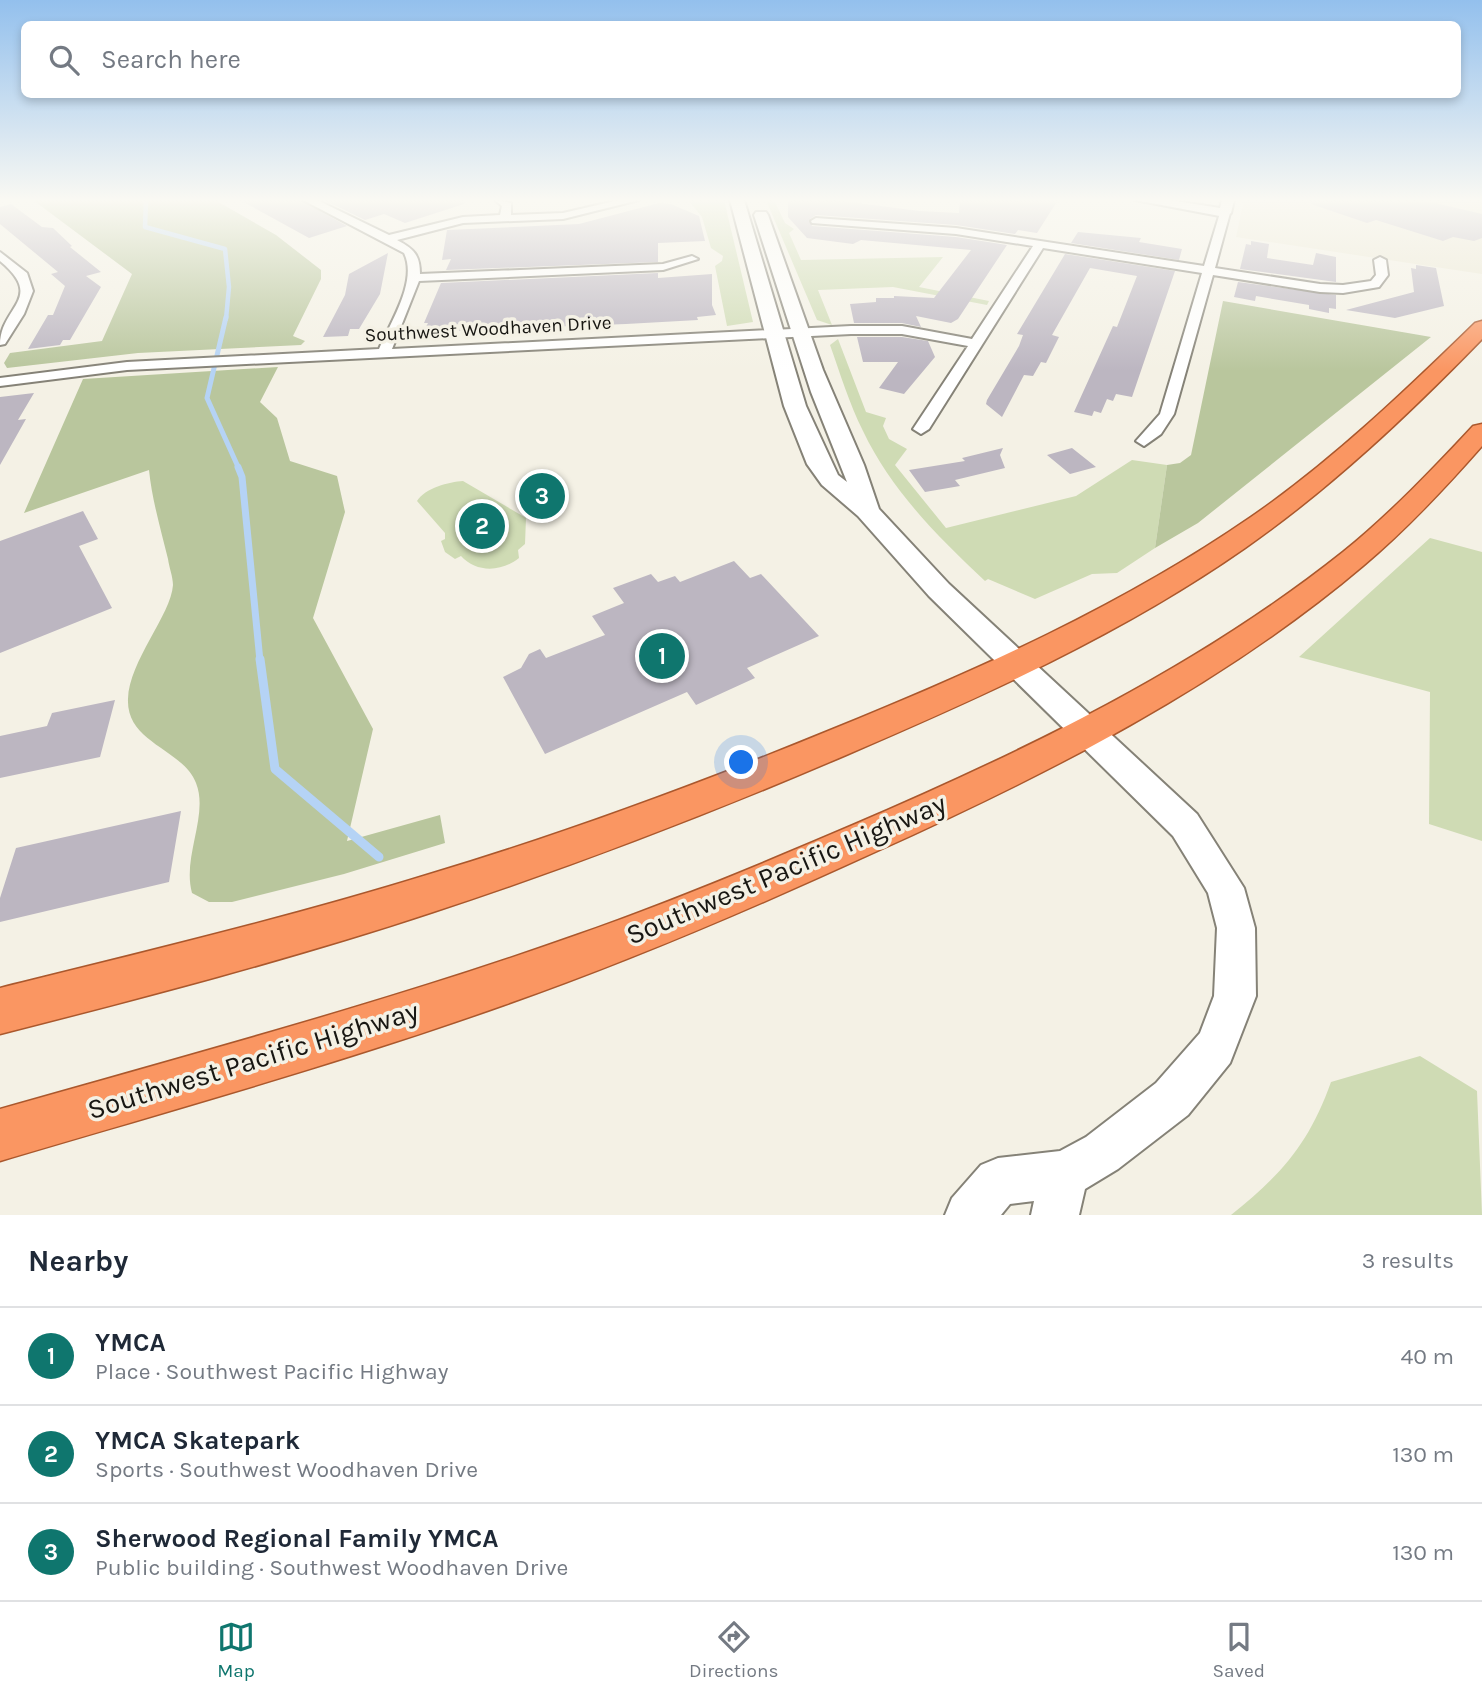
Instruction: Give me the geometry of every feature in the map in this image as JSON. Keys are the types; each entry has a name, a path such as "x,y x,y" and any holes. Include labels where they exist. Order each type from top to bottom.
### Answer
{"highway":[{"path":"0,1011 308,930 529,861 779,767 1015,663 1140,601 1234,542 1361,444 1482,327"},
{"name":"Southwest Pacific Highway","path":"0,1135 452,1000 576,957 684,915 967,792 1087,730 1225,652 1325,580 1412,507 1482,431"}],"main road":[{"path":"753,257 810,447 830,480 867,511 939,590 1185,825 1225,888 1236,928 1235,996 1215,1048 1172,1099 1102,1153 1060,1195 999,1182 969,1215"},
{"path":"774,257 842,447 860,478 867,511"}],"street":[{"path":"0,341 24,302 27,289 21,274 3,257"},
{"path":"384,353 414,278 412,257"},
{"path":"921,429 1032,257"},
{"path":"1114,257 1208,273 1343,289 1375,284 1382,275 1380,260"},
{"path":"1144,441 1156,431 1167,414 1213,257"},
{"path":"414,278 663,267 692,259"},
{"name":"Southwest Woodhaven Drive","path":"0,382 127,366 801,333 902,330 977,344"}],"shaded area":[{"path":"1367,257 1482,257 1482,274"}],"green space":[{"path":"109,257 304,257 321,270 321,279 293,336 305,341 301,345 138,353 7,368 4,363 10,353 102,341 132,274"},
{"path":"723,257 737,257 753,322 727,326 715,266 722,261"},
{"path":"790,257 800,257 801,260 943,257 919,287 989,301 987,305 893,287 818,290 832,325 817,320"},
{"path":"1223,301 1431,337 1198,523 1155,548 1167,465 1180,463 1191,455"},
{"path":"838,339 866,412 886,418 883,426 889,439 907,449 895,465 946,528 1076,496 1132,460 1167,465 1155,548 1117,573 1092,574 1035,599 988,579 985,581 917,512 874,453 853,410 830,345"},
{"path":"278,367 260,402 277,418 290,461 337,476 345,512 313,618 373,729 347,841 440,815 445,843 344,874 232,902 209,902 192,893 190,879 199,809 196,783 180,762 145,736 130,714 128,699 135,669 171,597 173,585 149,470 24,513 83,379"},
{"path":"463,481 526,518 525,544 518,550 519,558 512,563 497,568 481,568 461,556 455,559 445,552 441,541 445,539 445,533 417,501 431,489"},
{"path":"1430,538 1482,552 1482,841 1429,824 1430,692 1299,657"},
{"path":"1420,1056 1477,1091 1482,1215 1231,1215 1265,1186 1292,1157 1313,1123 1331,1082"}],"building":[{"path":"40,257 82,257 101,272 86,276 101,287 70,340 63,340 60,345 28,349 48,315 53,315 65,286 51,274 58,272"},
{"path":"381,257 387,257 380,294 359,329 350,329 348,336 323,337 345,295 349,274"},
{"path":"443,257 658,257 658,262 446,270 451,259 442,260"},
{"path":"966,257 999,257 958,319 951,323 916,316 921,327 902,323 854,323 850,304 876,302 876,298 894,296 934,298"},
{"path":"1063,257 1082,257 1175,271 1132,397 1116,394 1113,401 1107,399 1101,413 1094,411 1092,416 1074,412 1113,326 1117,327 1137,276 1090,268 1052,335 1059,337 1046,363 1041,362 1033,376 1024,375 1002,417 986,404 1019,346 1023,335 1017,334"},
{"path":"1158,257 1180,257 1179,260"},
{"path":"1243,257 1267,257 1313,265 1315,257 1334,257 1336,282 1240,269"},
{"path":"1416,265 1436,268 1444,306 1395,318 1346,310 1414,292 1411,268 1416,269"},
{"path":"658,273 658,278 712,274 712,305 716,315 697,317 698,320 626,324 520,328 520,325 483,326 481,331 424,331 428,323 424,323 441,283"},
{"path":"1238,282 1336,295 1336,309 1329,308 1329,313 1309,309 1309,305 1256,296 1255,301 1234,297"},
{"path":"857,337 902,337 928,341 935,357 904,394 879,388 898,362 863,362"},
{"path":"34,393 18,420 26,419 0,465 0,397"},
{"path":"1003,448 1000,455 1005,468 955,480 960,486 925,492 909,470 965,461 962,458"},
{"path":"1072,448 1096,467 1070,474 1047,455"},
{"path":"83,511 98,539 79,546 112,608 0,653 0,541"},
{"path":"734,561 750,578 761,574 819,636 747,668 755,678 696,705 687,692 545,754 503,677 521,668 529,654 540,649 546,658 605,635 592,616 624,603 613,588 651,574 658,582 675,576 680,582"},
{"path":"115,700 100,757 0,778 0,736 47,726 52,713"},
{"path":"181,811 169,882 0,922 0,898 16,848"}],"waterway":[{"path":"226,257 229,287 226,319"},
{"path":"226,317 207,398 239,469"},
{"path":"238,467 242,477 260,661"},
{"path":"260,659 275,769 379,857"}],"place":[{"name":"Sherwood Regional Family YMCA","path":"542,496"},
{"name":"YMCA Skatepark","path":"482,526"},
{"name":"YMCA","path":"662,656"}]}
